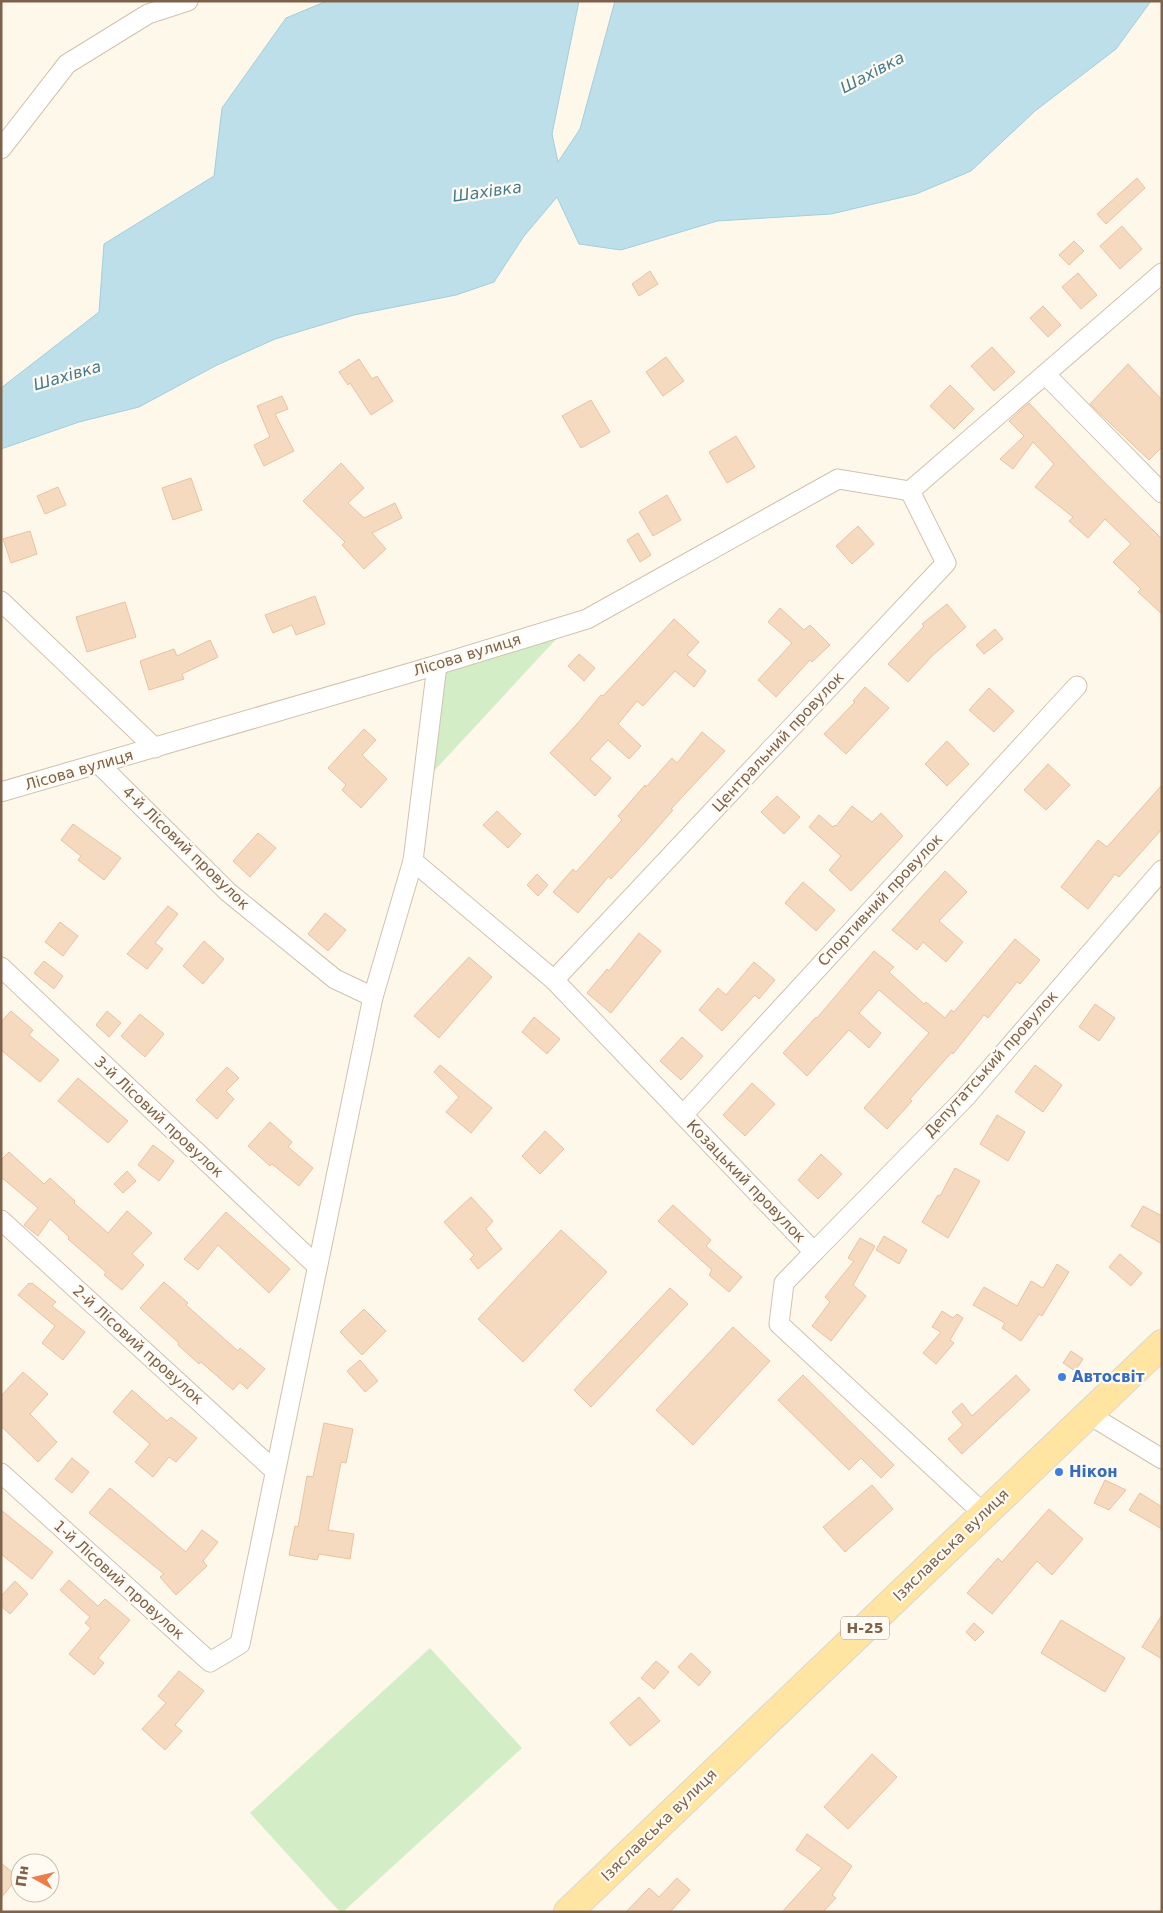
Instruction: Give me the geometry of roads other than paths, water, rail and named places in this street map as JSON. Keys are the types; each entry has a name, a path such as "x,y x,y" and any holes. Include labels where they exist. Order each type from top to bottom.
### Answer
{"main road":[{"name":"Ізяславська вулиця","path":"568,1912 1162,1344"}],"street":[{"path":"5,138 67,64 148,14 188,1"},
{"path":"910,491 1162,273"},
{"path":"1045,374 1162,493"},
{"name":"Лісова вулиця","path":"1,792 437,665 587,619 838,479 910,491"},
{"name":"Центральний провулок","path":"554,980 946,563 910,491"},
{"path":"1,601 155,748"},
{"path":"276,1471 373,997 413,861 437,665"},
{"name":"Спортивний провулок","path":"683,1115 1078,686"},
{"name":"4-й Лісовий провулок","path":"99,764 228,892 335,979 373,997"},
{"name":"Козацький провулок","path":"413,861 554,980 814,1252 784,1283 779,1324 984,1514"},
{"name":"Депутатський провулок","path":"814,1252 965,1098 1162,870"},
{"name":"3-й Лісовий провулок","path":"1,967 317,1266"},
{"name":"2-й Лісовий провулок","path":"1,1220 276,1471"},
{"path":"1088,1414 1162,1459"},
{"name":"1-й Лісовий провулок","path":"1,1473 210,1662 240,1644 276,1471"}],"water":[{"name":"Шахівка","path":"327,1 579,1 552,134 558,162 580,129 615,1 1151,1 1116,49 1035,111 971,171 916,194 831,214 717,221 621,250 579,244 557,197 524,236 494,282 456,295 354,315 275,339 215,366 139,407 79,422 1,449 1,388 99,312 104,244 214,176 222,108 286,18"}],"place":[{"name":"Автосвіт","path":"1062,1377"},
{"name":"Нікон","path":"1059,1472"}]}
